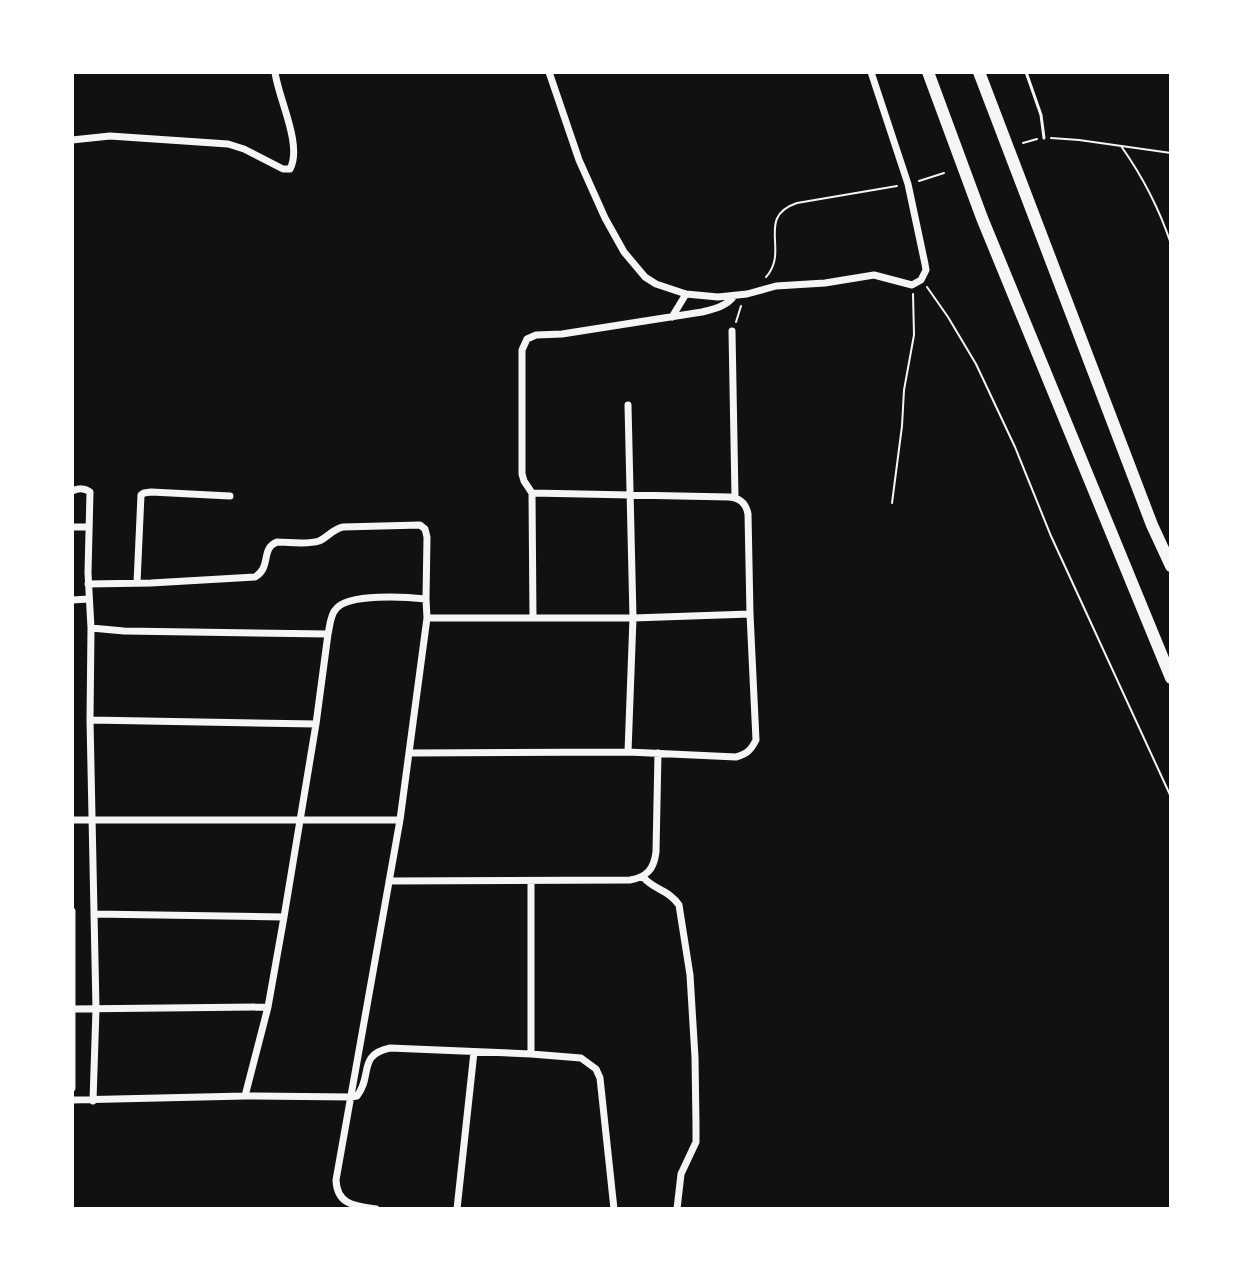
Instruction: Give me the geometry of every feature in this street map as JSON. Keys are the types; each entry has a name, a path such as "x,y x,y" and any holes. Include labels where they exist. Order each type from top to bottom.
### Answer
{"highway":[{"path":"928,72 982,218 1171,678"},
{"path":"979,72 1152,525 1171,566"}],"street":[{"path":"72,140 110,136 228,144 283,169 290,169 293,165 292,138 275,72"},
{"path":"549,72 579,160 624,252 645,277 656,284 702,297 734,296 776,286 825,283 874,275 912,285 921,280 926,270 908,184 871,72"},
{"path":"672,317 686,294"},
{"path":"533,618 532,493 522,474 522,350 527,339 536,335 562,334 712,309 727,303 734,296"},
{"path":"732,331 735,497"},
{"path":"628,405 633,618 628,752"},
{"path":"72,491 86,489 90,492 88,584 96,1009 93,1101"},
{"path":"137,583 141,495 151,492 230,496"},
{"path":"411,753 628,752 736,757 744,755 756,740 748,514 744,503 735,497 532,493"},
{"path":"88,584 255,577 266,566 271,545 277,542 316,542 343,527 420,525 425,529 427,618 411,753 336,1180 340,1198 351,1204 376,1209"},
{"path":"72,527 88,527"},
{"path":"245,1096 268,1007 333,612 349,601 369,598 426,599"},
{"path":"72,600 89,599"},
{"path":"427,618 633,618 750,614"},
{"path":"91,628 328,634"},
{"path":"90,720 316,724"},
{"path":"389,881 630,880 643,877 654,865 656,852 658,753"},
{"path":"72,820 400,820"},
{"path":"643,877 648,883 674,896 679,905 690,975 696,1142 681,1174 677,1209"},
{"path":"531,881 531,1054"},
{"path":"72,911 72,1088"},
{"path":"94,914 284,917"},
{"path":"73,1009 268,1007"},
{"path":"72,1100 351,1097 357,1096 361,1090 367,1063 373,1055 390,1048 581,1058 596,1069 600,1078 614,1209"},
{"path":"457,1209 474,1052"}],"lane":[{"path":"1026,72 1041,115 1044,138"}],"path":[{"path":"1023,143 1044,138 1079,140 1171,153"},
{"path":"1120,146 1157,204 1171,244"},
{"path":"761,280 774,266 774,229 777,219 788,206 908,184 944,173"},
{"path":"921,280 976,364 1171,797"},
{"path":"892,503 904,390 914,335 912,285"},
{"path":"732,331 747,294"}]}
